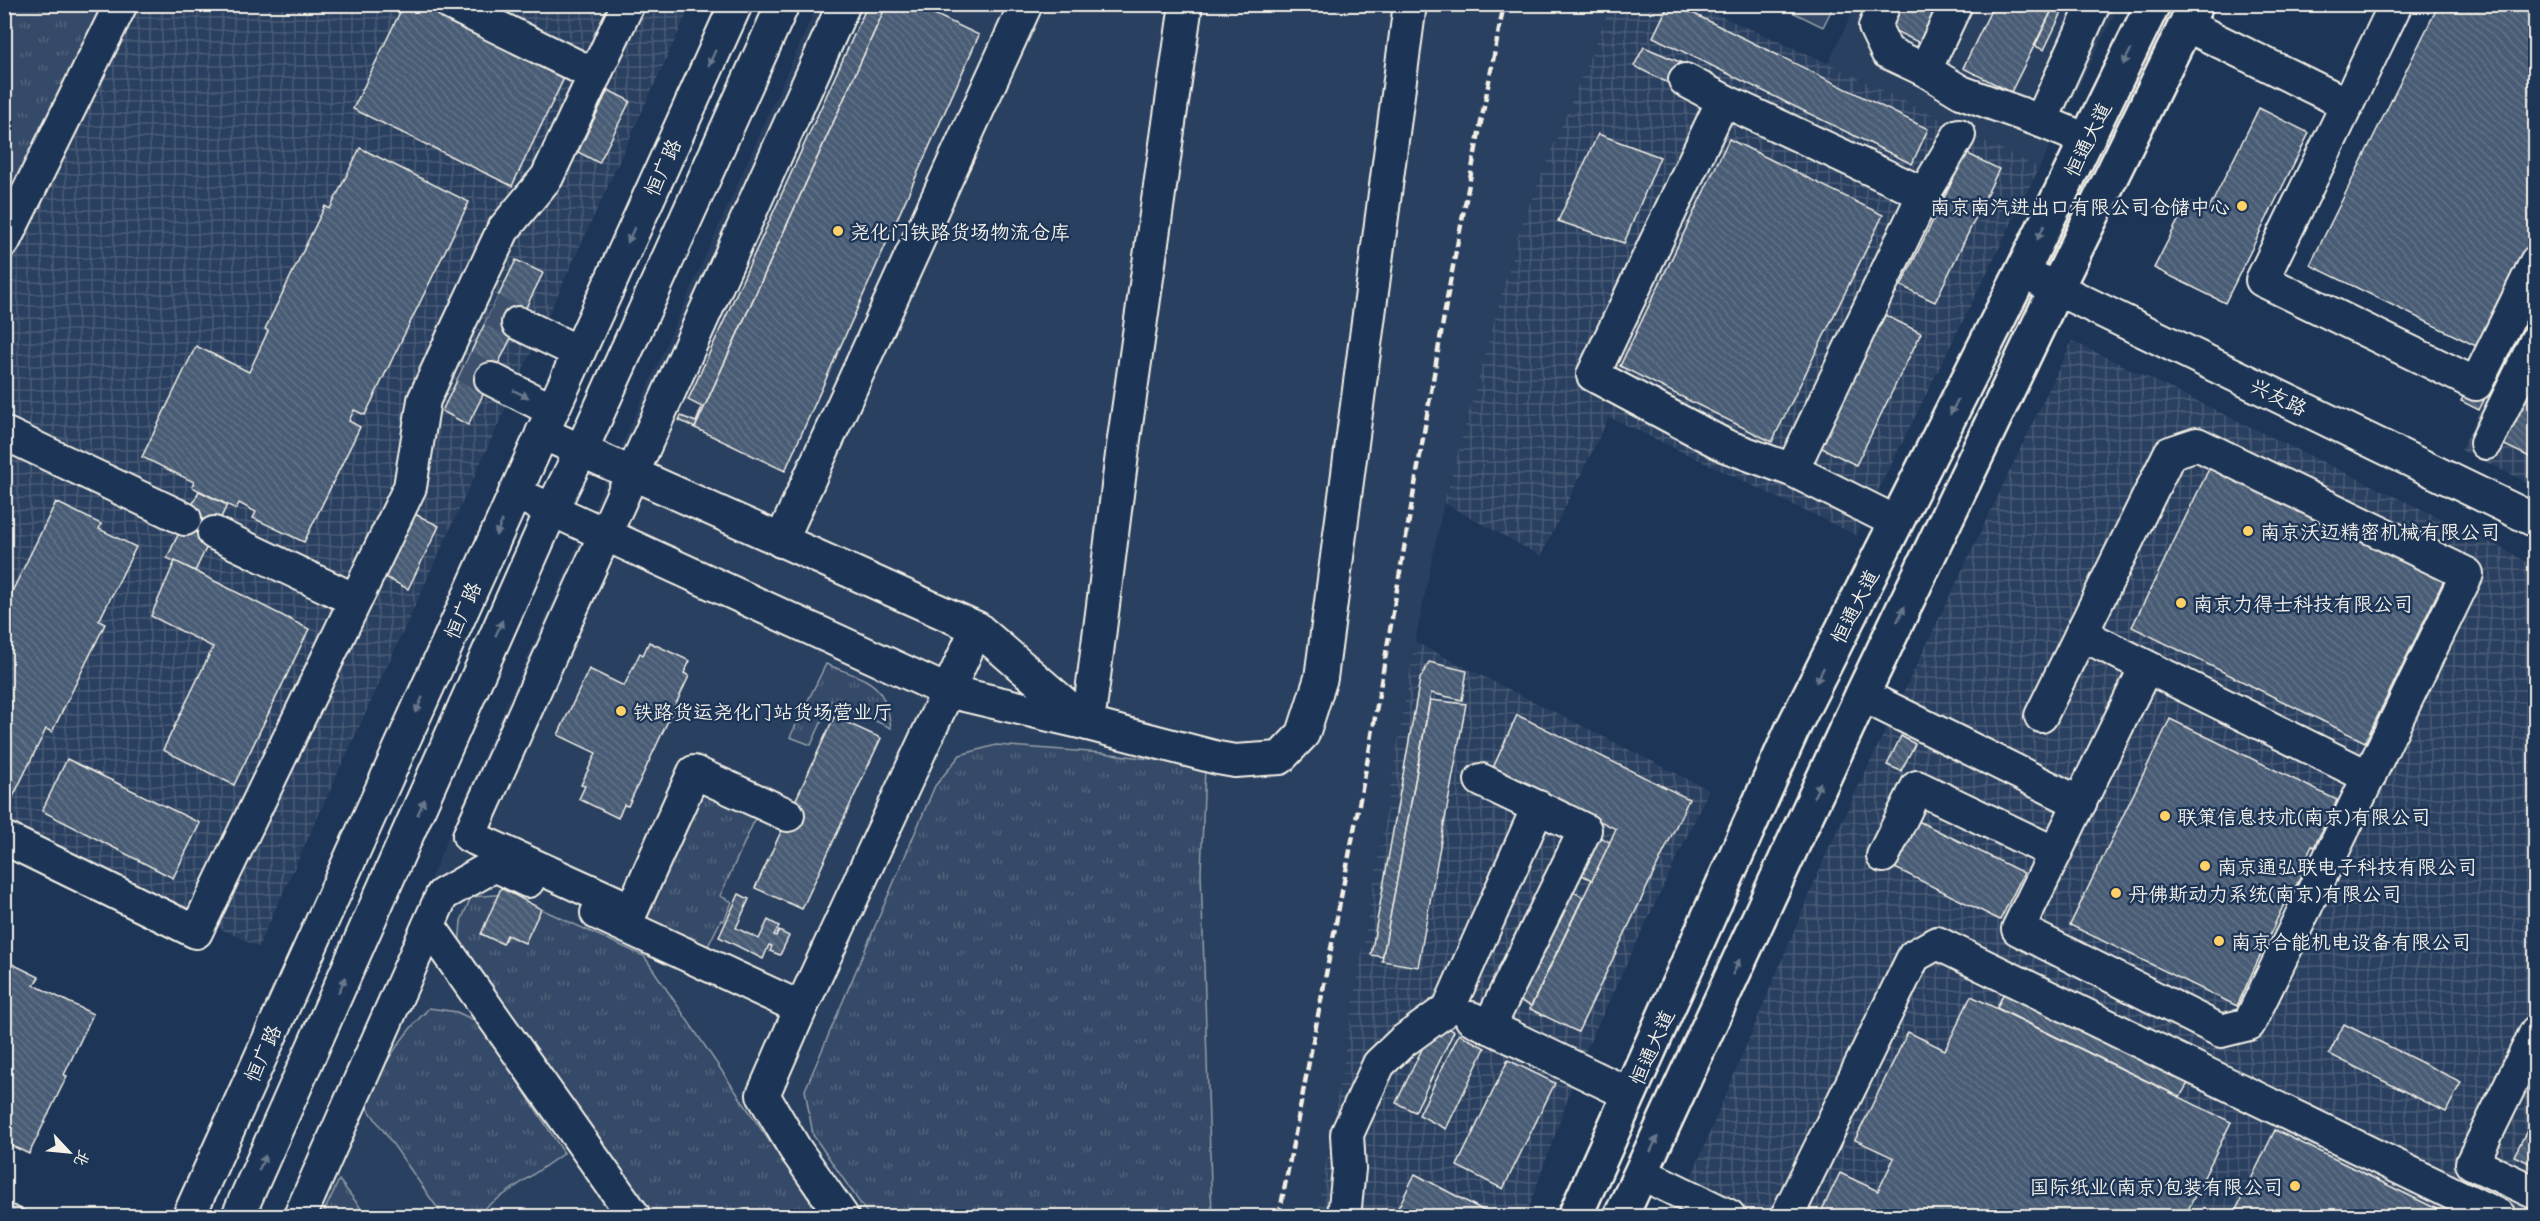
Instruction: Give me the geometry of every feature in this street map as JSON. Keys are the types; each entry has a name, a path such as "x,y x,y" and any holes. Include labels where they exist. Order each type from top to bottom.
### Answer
{"main road":[{"name":"恒通大道","path":"1575,1216 1792,730 2022,272 2153,4"},
{"name":"恒通大道","path":"1620,1216 1862,695 2056,289 2191,15"}],"street":[{"path":"451,4 595,75"},
{"path":"4,838 196,932 410,487 424,400 466,367 493,311 503,230 547,177 628,4"},
{"name":"恒广路","path":"189,1216 736,4"},
{"name":"恒广路","path":"238,1216 552,509 581,451 783,4"},
{"path":"788,815 694,772 632,910 469,836 603,534 844,4"},
{"path":"781,541 1026,4"},
{"path":"1088,724 1124,439 1186,4"},
{"path":"515,493 947,691 1235,761 1280,758 1303,734 1321,678 1410,4"},
{"path":"1884,4 1875,27 1887,51 1961,92 2087,140"},
{"path":"1925,70 1956,4"},
{"path":"2041,121 2094,4"},
{"path":"2396,4 2262,280 2476,384 2535,262"},
{"path":"4,241 119,5"},
{"path":"2191,15 2347,104"},
{"path":"1685,80 1924,194"},
{"path":"1723,100 1593,375 1726,446 1792,470 1896,522"},
{"path":"1792,470 1924,194 1959,135"},
{"name":"兴友路","path":"2022,272 2535,521"},
{"path":"493,311 578,352"},
{"path":"2486,443 2535,341"},
{"path":"466,367 547,421 581,451 977,628 1088,724"},
{"path":"4,433 186,519"},
{"path":"2041,716 2170,453 2197,444 2467,574 2249,1024 2221,1031 2018,929 2146,667"},
{"path":"214,533 355,600"},
{"path":"842,1216 795,1149 763,1095 977,628"},
{"path":"2081,634 2369,777"},
{"path":"1862,695 2080,802"},
{"path":"1481,780 1585,830 1489,1027"},
{"path":"1883,856 1917,787 2055,853"},
{"path":"1344,1216 1349,1169 1347,1134 1378,1064 1402,1042 1449,1008 1538,807"},
{"path":"300,1216 442,895 495,865 801,1008"},
{"path":"429,926 634,1216"},
{"path":"1787,1216 1914,956 1937,943 2499,1216"},
{"path":"1449,1008 1629,1094"},
{"path":"2535,1032 2472,1163 2535,1193"},
{"path":"1641,1173 1730,1216"}],"shaded area":[{"path":"4,5 691,5 258,947 5,822"},
{"path":"817,5 1611,5 1520,228 1444,503 1415,642 1317,1216 286,1216 468,791"},
{"path":"1611,5 1695,5 1828,63 2039,168 1856,535 1609,417 1541,556 1444,503 1520,228"},
{"path":"1856,5 2119,5 2039,168 1828,63"},
{"path":"2535,295 2535,486 2461,450"},
{"path":"2072,341 2506,550 2535,567 2535,1216 1675,1216 1827,852"},
{"path":"1415,642 1709,790 1583,1056 1526,1216 1317,1216"}],"green space":[{"path":"5,5 87,5 105,13 5,217"},
{"path":"1778,5 1834,5 1823,27"},
{"path":"826,664 872,684 884,700 891,728 831,701 811,745 790,737"},
{"path":"996,745 1103,753 1205,766 1201,873 1212,1216 869,1216 813,1135 805,1090 935,786 960,755"},
{"path":"701,792 756,817 720,896 732,902 724,921 721,920 708,946 644,917"},
{"path":"508,894 644,956 820,1216 648,1216 459,948 461,921 471,897"},
{"path":"429,1008 457,1012 480,1023 564,1153 473,1216 443,1216 366,1106 392,1054"},
{"path":"339,1180 367,1216 322,1216"}],"building":[{"path":"404,4 418,4 565,76 512,186 353,109"},
{"path":"868,4 887,4 695,428 679,420 681,416 696,422 702,407 688,400"},
{"name":"尧化门铁路货场物流仓库","path":"887,4 913,4 979,35 785,471 695,428"},
{"path":"1669,4 1674,4 1928,129 1912,164 1653,37"},
{"path":"1900,4 1940,4 1920,43 1889,28"},
{"path":"1994,4 2055,4 2011,92 1963,68"},
{"path":"2055,4 2066,4 2044,50 2035,46"},
{"path":"2439,4 2536,4 2536,236 2480,348 2310,265"},
{"path":"1644,47 1682,63 1672,85 1634,66"},
{"path":"608,90 630,101 599,163 578,152"},
{"name":"南京南汽进出口有限公司仓储中心","path":"2259,108 2309,133 2225,303 2154,268 2188,201 2208,211"},
{"path":"1598,134 1660,157 1624,243 1558,221"},
{"path":"1729,139 1883,215 1772,442 1620,366"},
{"path":"360,148 469,202 365,415 354,410 349,421 360,427 304,542 253,518 256,512 239,503 236,509 192,487 194,482 142,457 196,346 249,372 268,331 265,329 325,206 330,209"},
{"path":"1966,153 1999,169 1935,302 1901,286"},
{"path":"516,260 543,273 468,425 442,411"},
{"path":"2536,298 2536,325 2503,391 2493,386"},
{"path":"1885,315 1921,333 1856,465 1820,447"},
{"path":"2536,365 2536,460 2498,442"},
{"path":"2466,391 2484,400 2479,410 2461,401"},
{"path":"2210,467 2444,580 2365,742 2132,627"},
{"path":"199,491 227,505 195,571 167,558"},
{"path":"56,502 101,524 99,529 136,547 99,621 105,624 52,732 46,729 11,801 4,798 4,608"},
{"path":"415,514 439,526 408,589 385,577"},
{"path":"175,561 309,629 234,785 163,750 213,647 151,616"},
{"name":"铁路货运尧化门站货场营业厅","path":"649,642 690,661 684,673 689,676 628,806 624,805 618,818 579,799 585,786 581,785 596,753 558,735 589,669 624,686 640,653 643,655"},
{"path":"1429,662 1467,671 1462,700 1431,693 1383,957 1371,955 1420,679"},
{"path":"1430,700 1466,704 1418,967 1382,961"},
{"path":"1517,715 1689,799 1578,1032 1530,1009 1616,829 1493,768"},
{"path":"834,717 881,738 802,909 755,888"},
{"path":"2170,719 2337,800 2302,866 2305,868 2293,892 2290,891 2237,1006 2070,925"},
{"path":"1901,736 1915,744 1901,771 1887,765"},
{"path":"67,759 200,823 173,878 42,811"},
{"path":"1914,819 2024,873 2000,920 1891,866"},
{"path":"1591,833 1610,842 1592,880 1573,871"},
{"path":"1564,887 1583,897 1531,1006 1512,997"},
{"path":"501,888 541,909 525,943 507,935 503,944 481,934"},
{"path":"739,894 749,899 736,928 759,939 768,920 779,926 774,935 776,936 779,931 789,936 780,955 770,951 772,946 769,945 763,959 719,937"},
{"path":"4,960 39,977 34,985 93,1014 64,1075 67,1076 29,1154 4,1142"},
{"path":"2004,992 2188,1083 2180,1097 1997,1008"},
{"path":"1971,996 2231,1122 2185,1216 1819,1216 1840,1173 1878,1191 1894,1158 1855,1140 1908,1032 1945,1050"},
{"path":"1435,1022 1454,1031 1415,1112 1396,1103"},
{"path":"2344,1024 2461,1082 2446,1112 2329,1054"},
{"path":"1459,1034 1485,1048 1446,1129 1419,1115"},
{"path":"1508,1060 1555,1083 1503,1189 1457,1166"},
{"path":"2536,1113 2536,1166 2514,1156"},
{"path":"2275,1130 2451,1216 2233,1216"},
{"path":"1415,1174 1494,1216 1394,1216"},
{"path":"4,1201 36,1216 4,1216"}],"tunnel":[{"path":"491,310 518,323"},
{"path":"464,366 491,379"}],"railway":[{"path":"1279,1216 1368,758 1449,287 1504,4"}],"place":[{"name":"南京南汽进出口有限公司仓储中心","path":"2242,206"},
{"name":"尧化门铁路货场物流仓库","path":"838,231"},
{"name":"南京沃迈精密机械有限公司","path":"2248,531"},
{"name":"南京力得士科技有限公司","path":"2181,603"},
{"name":"铁路货运尧化门站货场营业厅","path":"621,711"},
{"name":"联策信息技术(南京)有限公司","path":"2165,816"},
{"name":"南京通弘联电子科技有限公司","path":"2205,866"},
{"name":"丹佛斯动力系统(南京)有限公司","path":"2116,893"},
{"name":"南京合能机电设备有限公司","path":"2219,941"},
{"name":"国际纸业(南京)包装有限公司","path":"2295,1186"}]}
